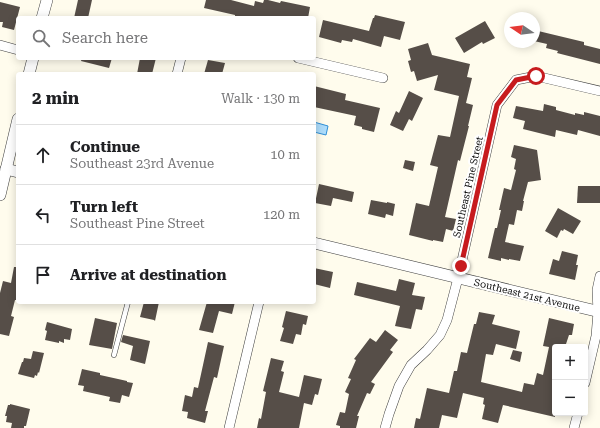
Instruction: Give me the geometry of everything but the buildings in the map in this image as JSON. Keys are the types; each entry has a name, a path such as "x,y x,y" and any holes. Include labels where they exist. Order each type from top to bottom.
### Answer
{"street":[{"path":"43,16 47,0"},
{"path":"0,45 16,49"},
{"path":"30,72 32,60"},
{"path":"178,72 181,60"},
{"path":"306,60 383,78"},
{"name":"Southeast Pine Street","path":"385,428 399,386 411,365 440,335 447,320 458,278 497,105 516,80 536,76 600,91"},
{"path":"0,194 16,127"},
{"path":"6,169 16,172"},
{"name":"Southeast 21st Avenue","path":"316,243 599,312"},
{"path":"586,380 596,336 599,312 597,290 600,276"},
{"path":"229,428 259,304"},
{"path":"574,428 577,416"}],"lane":[{"path":"114,355 127,304"}],"water":[{"path":"316,123 328,126 326,135 316,132"}],"route":[{"path":"461,266 497,105 516,80 536,76"}]}
